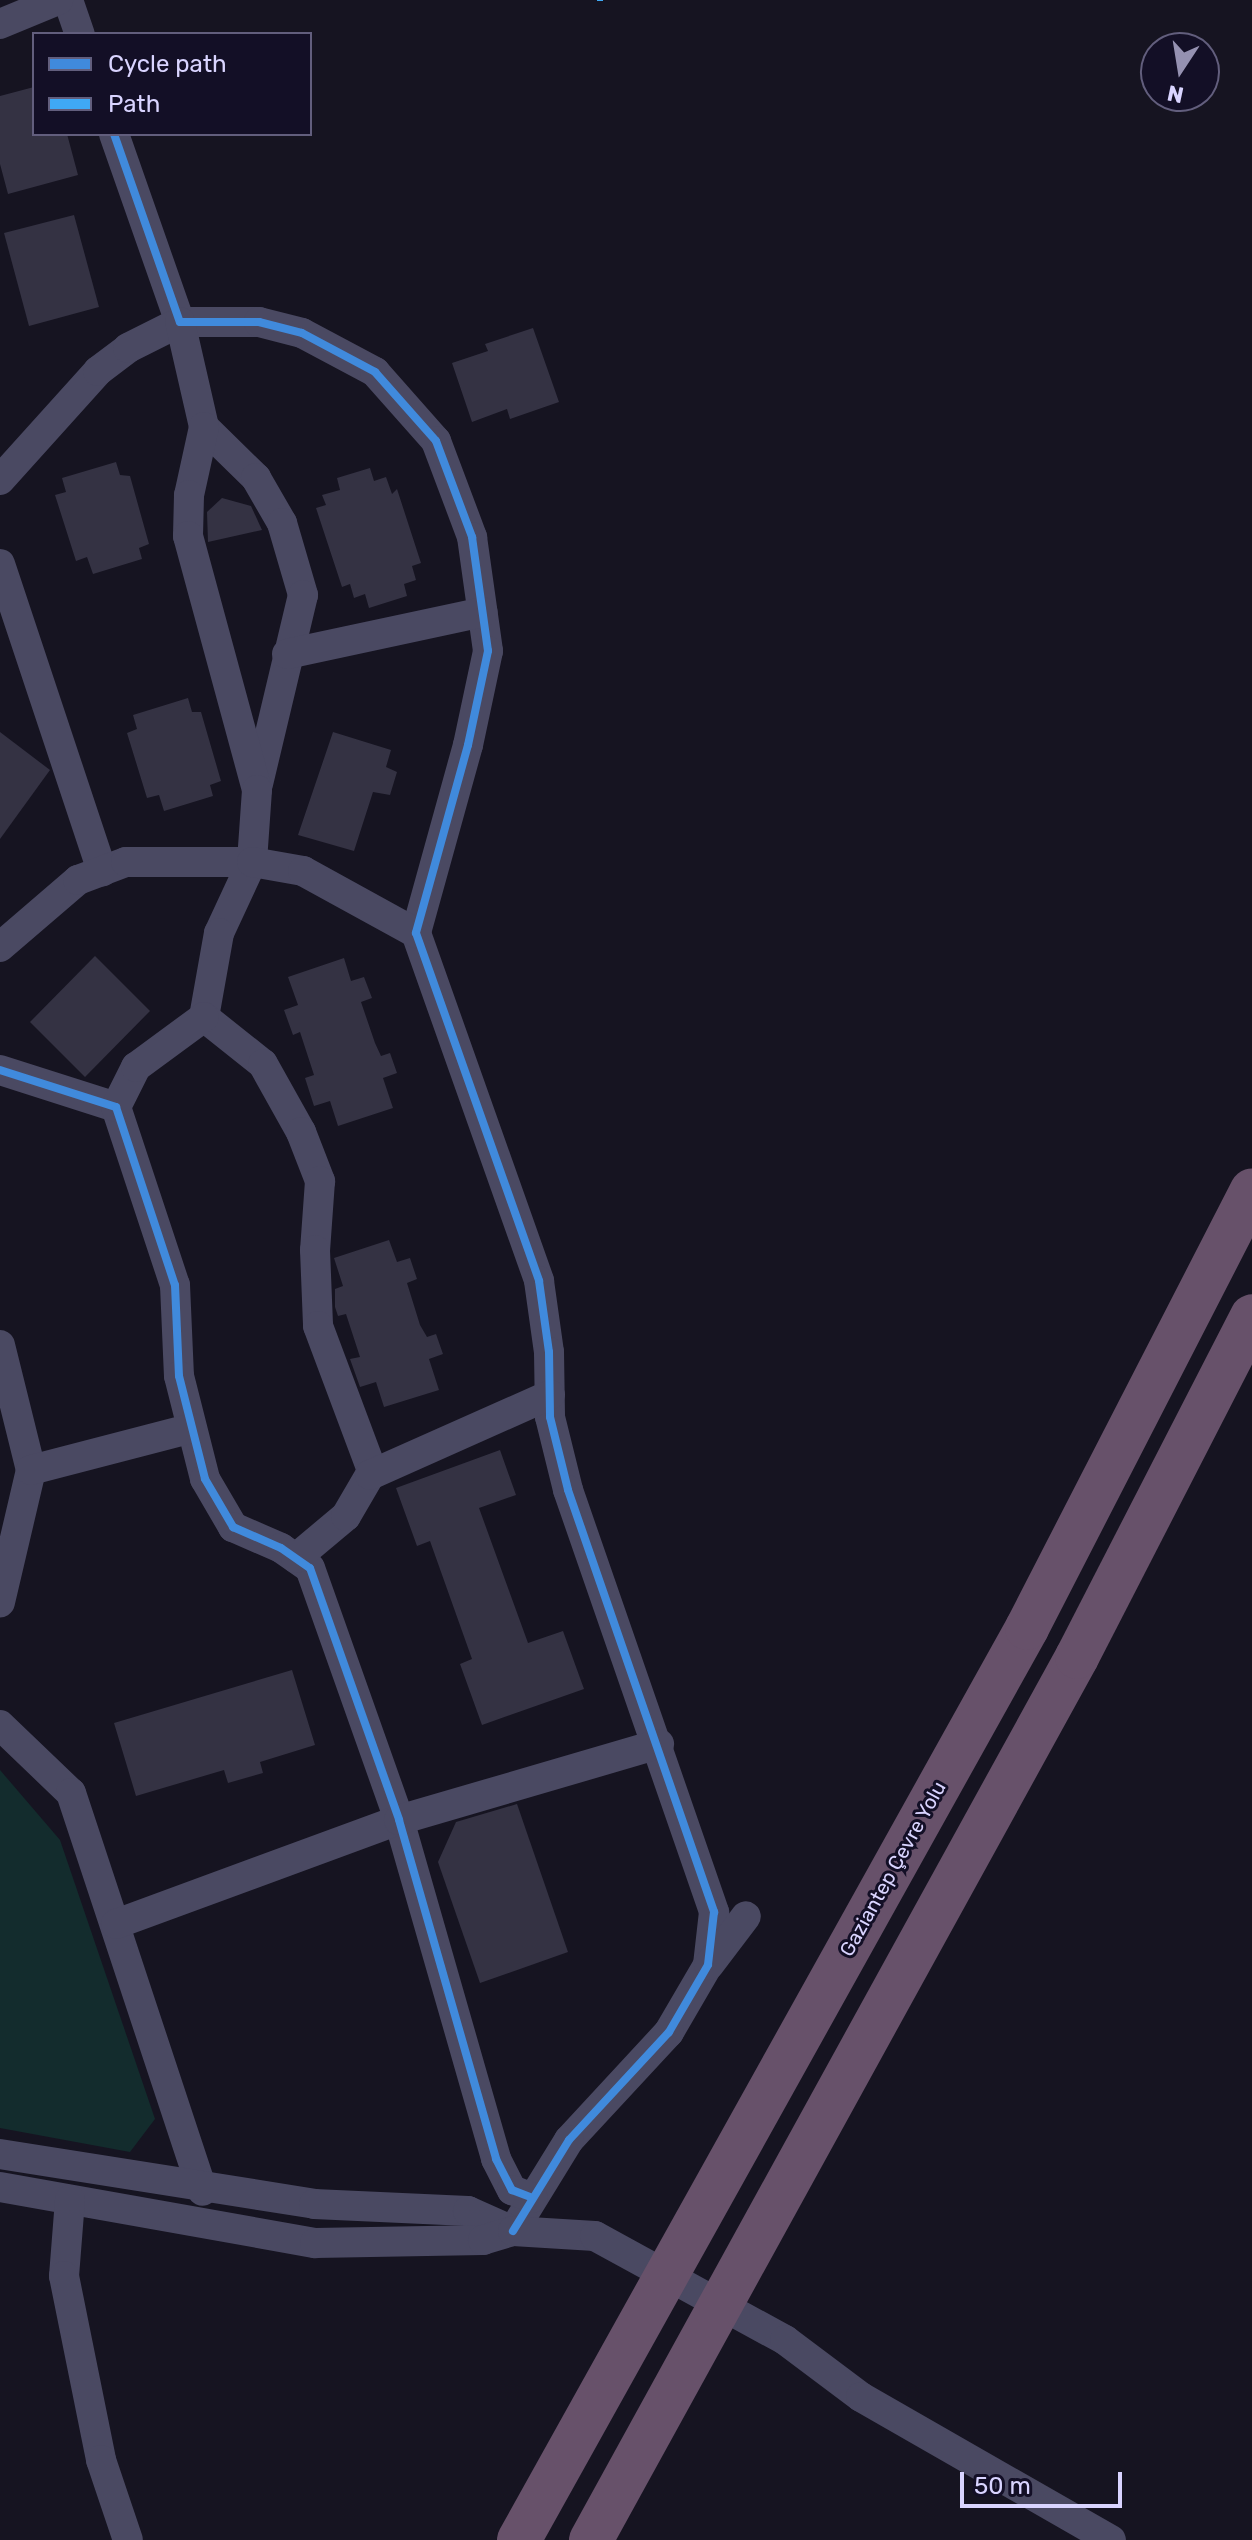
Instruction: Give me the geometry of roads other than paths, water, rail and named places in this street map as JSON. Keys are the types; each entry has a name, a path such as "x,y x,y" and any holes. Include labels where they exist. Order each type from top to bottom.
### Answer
{"highway":[{"name":"Gaziantep Çevre Yolu","path":"519,2540 1027,1628 1252,1190"},
{"path":"591,2540 1077,1657 1252,1316"}],"street":[{"path":"0,24 58,0"},
{"path":"68,0 79,32"},
{"path":"115,136 180,322 204,427 189,495 188,536 257,790"},
{"path":"0,480 98,371 128,348 180,322 259,322 302,333 375,372 436,441 472,537 488,651 416,933 539,1281 550,1395 568,1490 659,1744 714,1912 708,1965"},
{"path":"204,427 256,478 282,523 303,595 257,790 252,862 219,933 204,1017 136,1067 116,1107 175,1285 173,1332 205,1479 233,1527 310,1568 399,1820 496,2159 512,2190 533,2198"},
{"path":"0,564 102,871"},
{"path":"287,654 483,612"},
{"path":"0,947 78,880 126,862 252,862 303,871 416,933"},
{"path":"204,1017 263,1064 301,1132 320,1181 315,1250 318,1326 373,1473"},
{"path":"0,1070 116,1107"},
{"path":"0,1345 31,1470 0,1602"},
{"path":"296,1558 346,1516 373,1473 550,1395"},
{"path":"31,1470 192,1428"},
{"path":"0,1725 71,1793 203,2191"},
{"path":"116,1924 399,1820 659,1744"},
{"path":"513,2231 569,2140 669,2032 708,1965 746,1916"},
{"path":"0,2154 203,2191 314,2204 468,2211 513,2231"},
{"path":"0,2187 315,2243 483,2240 513,2231 595,2236 785,2340 861,2397 1111,2540"},
{"path":"70,2200 67,2291 101,2460 128,2540"}]}
